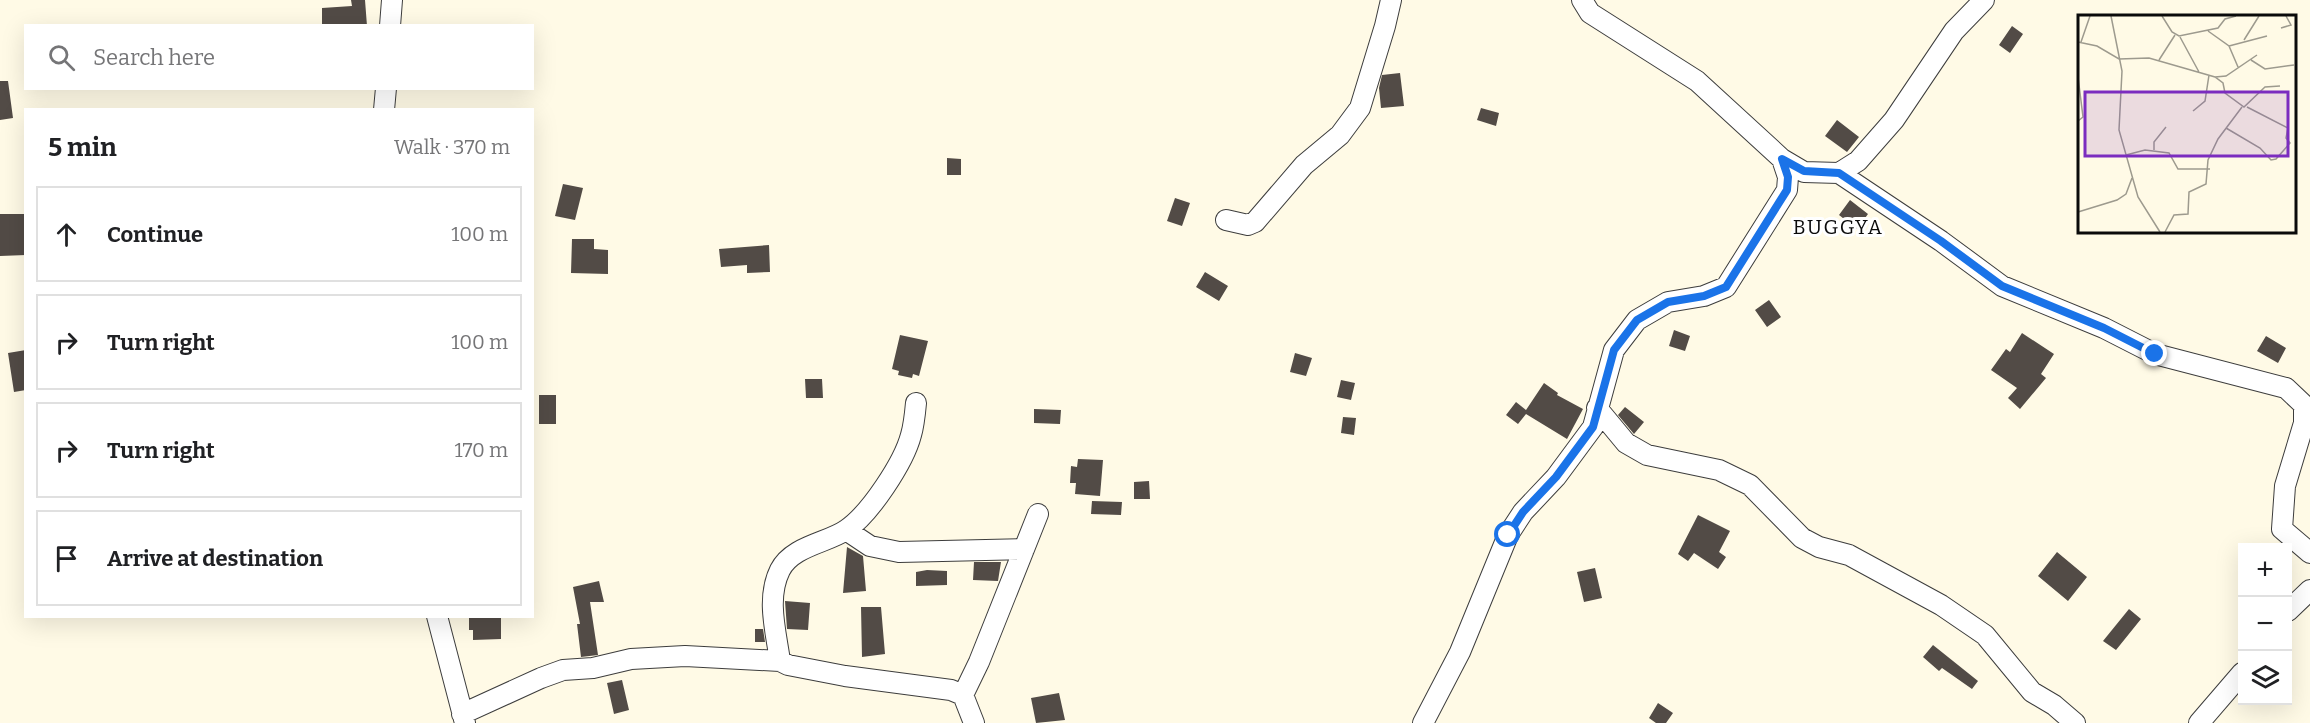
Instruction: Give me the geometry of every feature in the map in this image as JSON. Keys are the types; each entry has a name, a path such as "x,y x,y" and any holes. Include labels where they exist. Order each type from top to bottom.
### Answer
{"street":[{"path":"390,24 392,0"},
{"path":"1226,220 1248,225 1255,222 1304,165 1340,135 1360,108 1391,0"},
{"path":"1582,0 1590,13 1697,81 1782,159 1804,171 1839,173 1941,241 2002,286 2104,328 2155,354 2286,388 2304,405 2304,423 2285,486 2282,529 2310,553"},
{"path":"1839,173 1858,161 1894,120 1953,31 1984,0"},
{"path":"384,108 386,90"},
{"path":"1423,723 1460,652 1508,535 1523,512 1556,477 1593,427 1614,350 1637,320 1668,302 1704,296 1726,287 1787,190 1788,177 1782,159"},
{"path":"780,661 772,604 781,568 816,542 846,530 866,510 901,460 911,435 916,403"},
{"path":"1597,408 1626,443 1647,455 1719,470 1750,485 1802,538 1819,547 1849,555 1941,605 1985,635 2032,692 2054,705 2075,723"},
{"path":"963,695 979,662 1038,514"},
{"path":"846,530 870,546 898,552 1024,549"},
{"path":"2292,607 2310,590"},
{"path":"438,618 464,719 541,678 562,670 592,668 631,659 685,656 780,661 788,665 845,676 951,690 963,695 974,723"},
{"path":"2199,723 2238,678"}],"building":[{"path":"351,0 365,0 367,24 322,24 322,8 352,6"},
{"path":"2012,26 2023,34 2010,53 1999,45"},
{"path":"1400,73 1404,106 1381,108 1379,88 1382,75"},
{"path":"0,81 8,81 13,118 0,120"},
{"path":"1481,108 1499,113 1496,126 1477,120"},
{"path":"1837,120 1859,137 1847,152 1825,136"},
{"path":"947,158 961,159 961,175 947,175"},
{"path":"563,184 583,188 575,220 555,216"},
{"path":"1175,198 1190,203 1182,226 1167,221"},
{"path":"1850,200 1868,214 1857,229 1839,215"},
{"path":"0,214 24,214 24,255 0,256"},
{"path":"572,239 594,239 594,249 608,250 608,274 571,273"},
{"path":"769,245 770,272 747,273 747,265 721,267 719,249"},
{"path":"1205,272 1228,286 1219,301 1196,287"},
{"path":"1769,300 1781,317 1767,327 1755,310"},
{"path":"1674,330 1690,336 1685,351 1669,346"},
{"path":"2022,333 2054,354 2041,374 2046,378 2020,409 2008,398 2017,388 1991,370 2006,349 2010,352"},
{"path":"900,335 928,341 919,376 913,374 912,378 898,375 899,371 892,369"},
{"path":"2266,336 2286,348 2278,363 2257,351"},
{"path":"24,350 24,390 14,392 8,353"},
{"path":"1295,353 1312,358 1306,376 1290,372"},
{"path":"805,379 822,379 823,398 806,398"},
{"path":"1341,380 1355,383 1351,400 1337,397"},
{"path":"1544,383 1558,393 1557,395 1583,409 1567,439 1526,414 1518,424 1506,415 1516,402 1526,410"},
{"path":"539,395 556,395 556,424 539,424"},
{"path":"1625,407 1644,422 1634,434 1618,415"},
{"path":"1034,409 1061,410 1060,424 1034,423"},
{"path":"1343,417 1356,418 1354,435 1341,433"},
{"path":"1078,459 1103,460 1100,496 1075,494 1076,483 1070,483 1071,466 1077,467"},
{"path":"1149,481 1150,499 1134,499 1134,482"},
{"path":"1092,501 1122,502 1121,515 1091,514"},
{"path":"1698,515 1730,531 1719,552 1726,557 1718,569 1694,553 1688,561 1678,554"},
{"path":"847,547 863,556 866,591 843,593"},
{"path":"2057,552 2087,577 2068,601 2038,576"},
{"path":"974,562 1001,562 998,581 973,580"},
{"path":"1595,568 1602,598 1584,602 1577,572"},
{"path":"947,571 947,585 916,586 916,572"},
{"path":"599,581 604,602 590,602 598,655 581,657 577,624 580,624 573,587"},
{"path":"785,601 810,603 808,630 787,629"},
{"path":"861,607 881,607 885,654 862,657"},
{"path":"2129,609 2141,619 2116,650 2103,641"},
{"path":"469,618 501,618 501,639 473,640 473,630 469,630"},
{"path":"755,629 763,629 765,642 755,642"},
{"path":"1933,645 1978,681 1972,689 1942,668 1939,671 1923,657"},
{"path":"622,680 629,710 614,714 607,683"},
{"path":"1059,693 1065,720 1036,723 1031,698"},
{"path":"1658,703 1673,713 1666,723 1656,723 1649,718"}],"district":[{"name":"BUGGYA","path":"1838,227"}],"route":[{"path":"1508,535 1523,512 1556,477 1593,427 1614,350 1637,320 1668,302 1704,296 1726,287 1787,190 1788,177 1782,159 1804,171 1839,173 1941,241 2002,286 2104,328 2155,354"}]}
